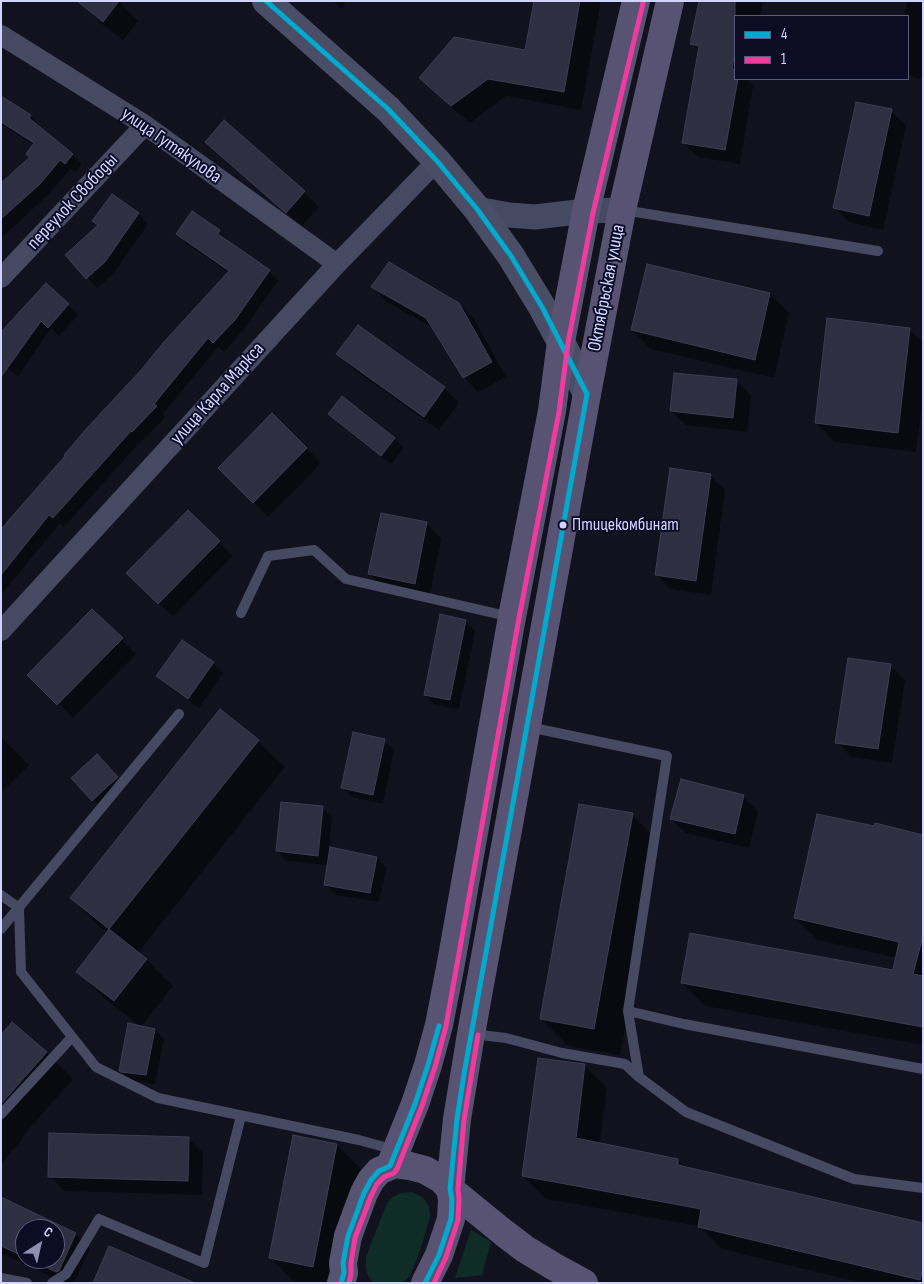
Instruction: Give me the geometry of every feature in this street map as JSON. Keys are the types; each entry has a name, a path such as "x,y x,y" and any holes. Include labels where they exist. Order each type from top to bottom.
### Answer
{"main road":[{"path":"266,1 388,109 437,161 477,209 511,256 561,342 587,394"},
{"name":"Октябрьская улица","path":"393,1158 415,1104 428,1066 439,1024 512,617 552,411 561,342 586,211 636,1"},
{"name":"Октябрьская улица","path":"425,1283 439,1255 451,1219 452,1199 450,1189 457,1118 526,727 622,210 670,1"},
{"path":"345,1280 343,1263 347,1243 364,1193 371,1180 393,1158 395,1164 425,1170 441,1179 450,1189 504,1233 553,1266 584,1283"}],"street":[{"name":"улица Гутякулова","path":"1,35 145,125 337,264"},
{"name":"переулок Свободы","path":"1,278 145,125"},
{"name":"улица Карла Маркса","path":"1,631 337,264 437,161"},
{"path":"477,209 534,217 586,211 622,210"}],"lane":[{"path":"622,210 878,251"},
{"path":"241,613 268,556 314,550 346,579 512,617"},
{"path":"1,929 179,714"},
{"path":"526,727 666,756 628,1011 639,1077"},
{"path":"1,895 19,908"},
{"path":"19,908 21,972 96,1067 158,1098 359,1140 393,1158"},
{"path":"628,1011 684,1024 923,1069"},
{"path":"471,1034 506,1038 562,1053 625,1064 639,1077 686,1112 854,1179 923,1188"},
{"path":"1,1114 72,1037"},
{"path":"52,1283 66,1274 99,1219 204,1263 241,1116"},
{"path":"1,1278 27,1283"}],"green space":[{"path":"412,1192 422,1197 429,1206 430,1216 415,1264 409,1277 402,1283 374,1283 366,1270 366,1257 387,1203 401,1193"},
{"path":"471,1230 491,1242 482,1275 455,1278"}],"building":[{"path":"77,1 119,1 103,22"},
{"path":"534,1 580,1 564,92 488,79 451,106 419,78 454,37 525,50"},
{"path":"699,1 735,1 732,69 734,70 734,80 738,80 725,150 682,143 699,46 690,44"},
{"path":"1,96 31,115 29,118 73,154 65,164 60,160 40,184 1,219 1,183 30,157 26,154 34,143 1,122"},
{"path":"856,102 892,109 869,216 833,208"},
{"path":"224,120 305,191 286,213 205,142"},
{"path":"112,194 139,213 105,262 86,279 65,255 98,225 92,221"},
{"path":"192,211 220,230 218,234 270,270 235,320 213,343 208,338 154,404 157,406 131,431 53,518 49,515 1,575 1,529 88,427 229,271 176,234"},
{"path":"389,262 459,303 492,362 463,378 426,318 371,287"},
{"path":"647,264 770,293 755,360 631,330"},
{"path":"46,283 69,304 48,328 41,321 1,377 1,332"},
{"path":"827,318 910,328 898,433 815,423"},
{"path":"358,325 445,387 424,417 336,354"},
{"path":"674,373 737,379 733,418 670,411"},
{"path":"342,396 395,438 381,456 328,414"},
{"path":"272,413 307,448 253,503 218,468"},
{"path":"670,468 711,474 696,581 655,575"},
{"path":"188,510 220,541 158,604 126,573"},
{"path":"381,513 427,522 415,584 368,574"},
{"path":"92,609 123,638 57,705 27,675"},
{"path":"440,614 466,620 450,700 424,695"},
{"path":"182,640 214,662 188,699 156,676"},
{"path":"848,658 891,664 878,749 835,743"},
{"path":"220,709 259,740 109,929 70,898"},
{"path":"353,732 385,739 373,795 341,788"},
{"path":"97,754 118,777 92,801 71,778"},
{"path":"681,779 744,795 735,834 670,819"},
{"path":"281,802 323,806 318,856 276,851"},
{"path":"579,804 633,813 594,1029 540,1019"},
{"path":"817,814 874,826 875,823 923,835 923,936 913,974 923,976 923,1027 681,983 690,933 893,970 899,942 794,918"},
{"path":"330,847 377,857 370,893 324,885"},
{"path":"109,929 147,959 114,1001 76,972"},
{"path":"12,1022 47,1052 1,1104 1,1035"},
{"path":"128,1023 155,1029 146,1075 119,1071"},
{"path":"538,1058 585,1064 576,1138 678,1159 678,1165 923,1223 923,1269 920,1280 698,1227 701,1209 522,1176"},
{"path":"49,1133 189,1137 188,1181 48,1177"},
{"path":"293,1135 337,1144 313,1267 269,1258"},
{"path":"1,1197 47,1219 15,1219 15,1252 1,1246"},
{"path":"65,1228 76,1233 65,1258"},
{"path":"109,1246 195,1283 93,1283"},
{"path":"50,1269 60,1269 56,1272"}],"transit line":[{"name":"4","path":"266,1 388,109 437,161 477,209 511,256 542,307 587,394 464,1074 457,1119 450,1189 452,1199 451,1219 439,1255 425,1283"},
{"name":"1","path":"349,1283 355,1238 377,1184 397,1169 422,1106 446,1026 519,618 559,412 568,343 593,213 643,3"},
{"name":"4","path":"341,1283 348,1236 364,1193 371,1180 379,1171 390,1166 415,1104 439,1026"},
{"name":"1","path":"434,1283 446,1257 458,1220 458,1189 464,1120 478,1035"}],"place":[{"name":"Птицекомбинат","path":"563,525"}]}
